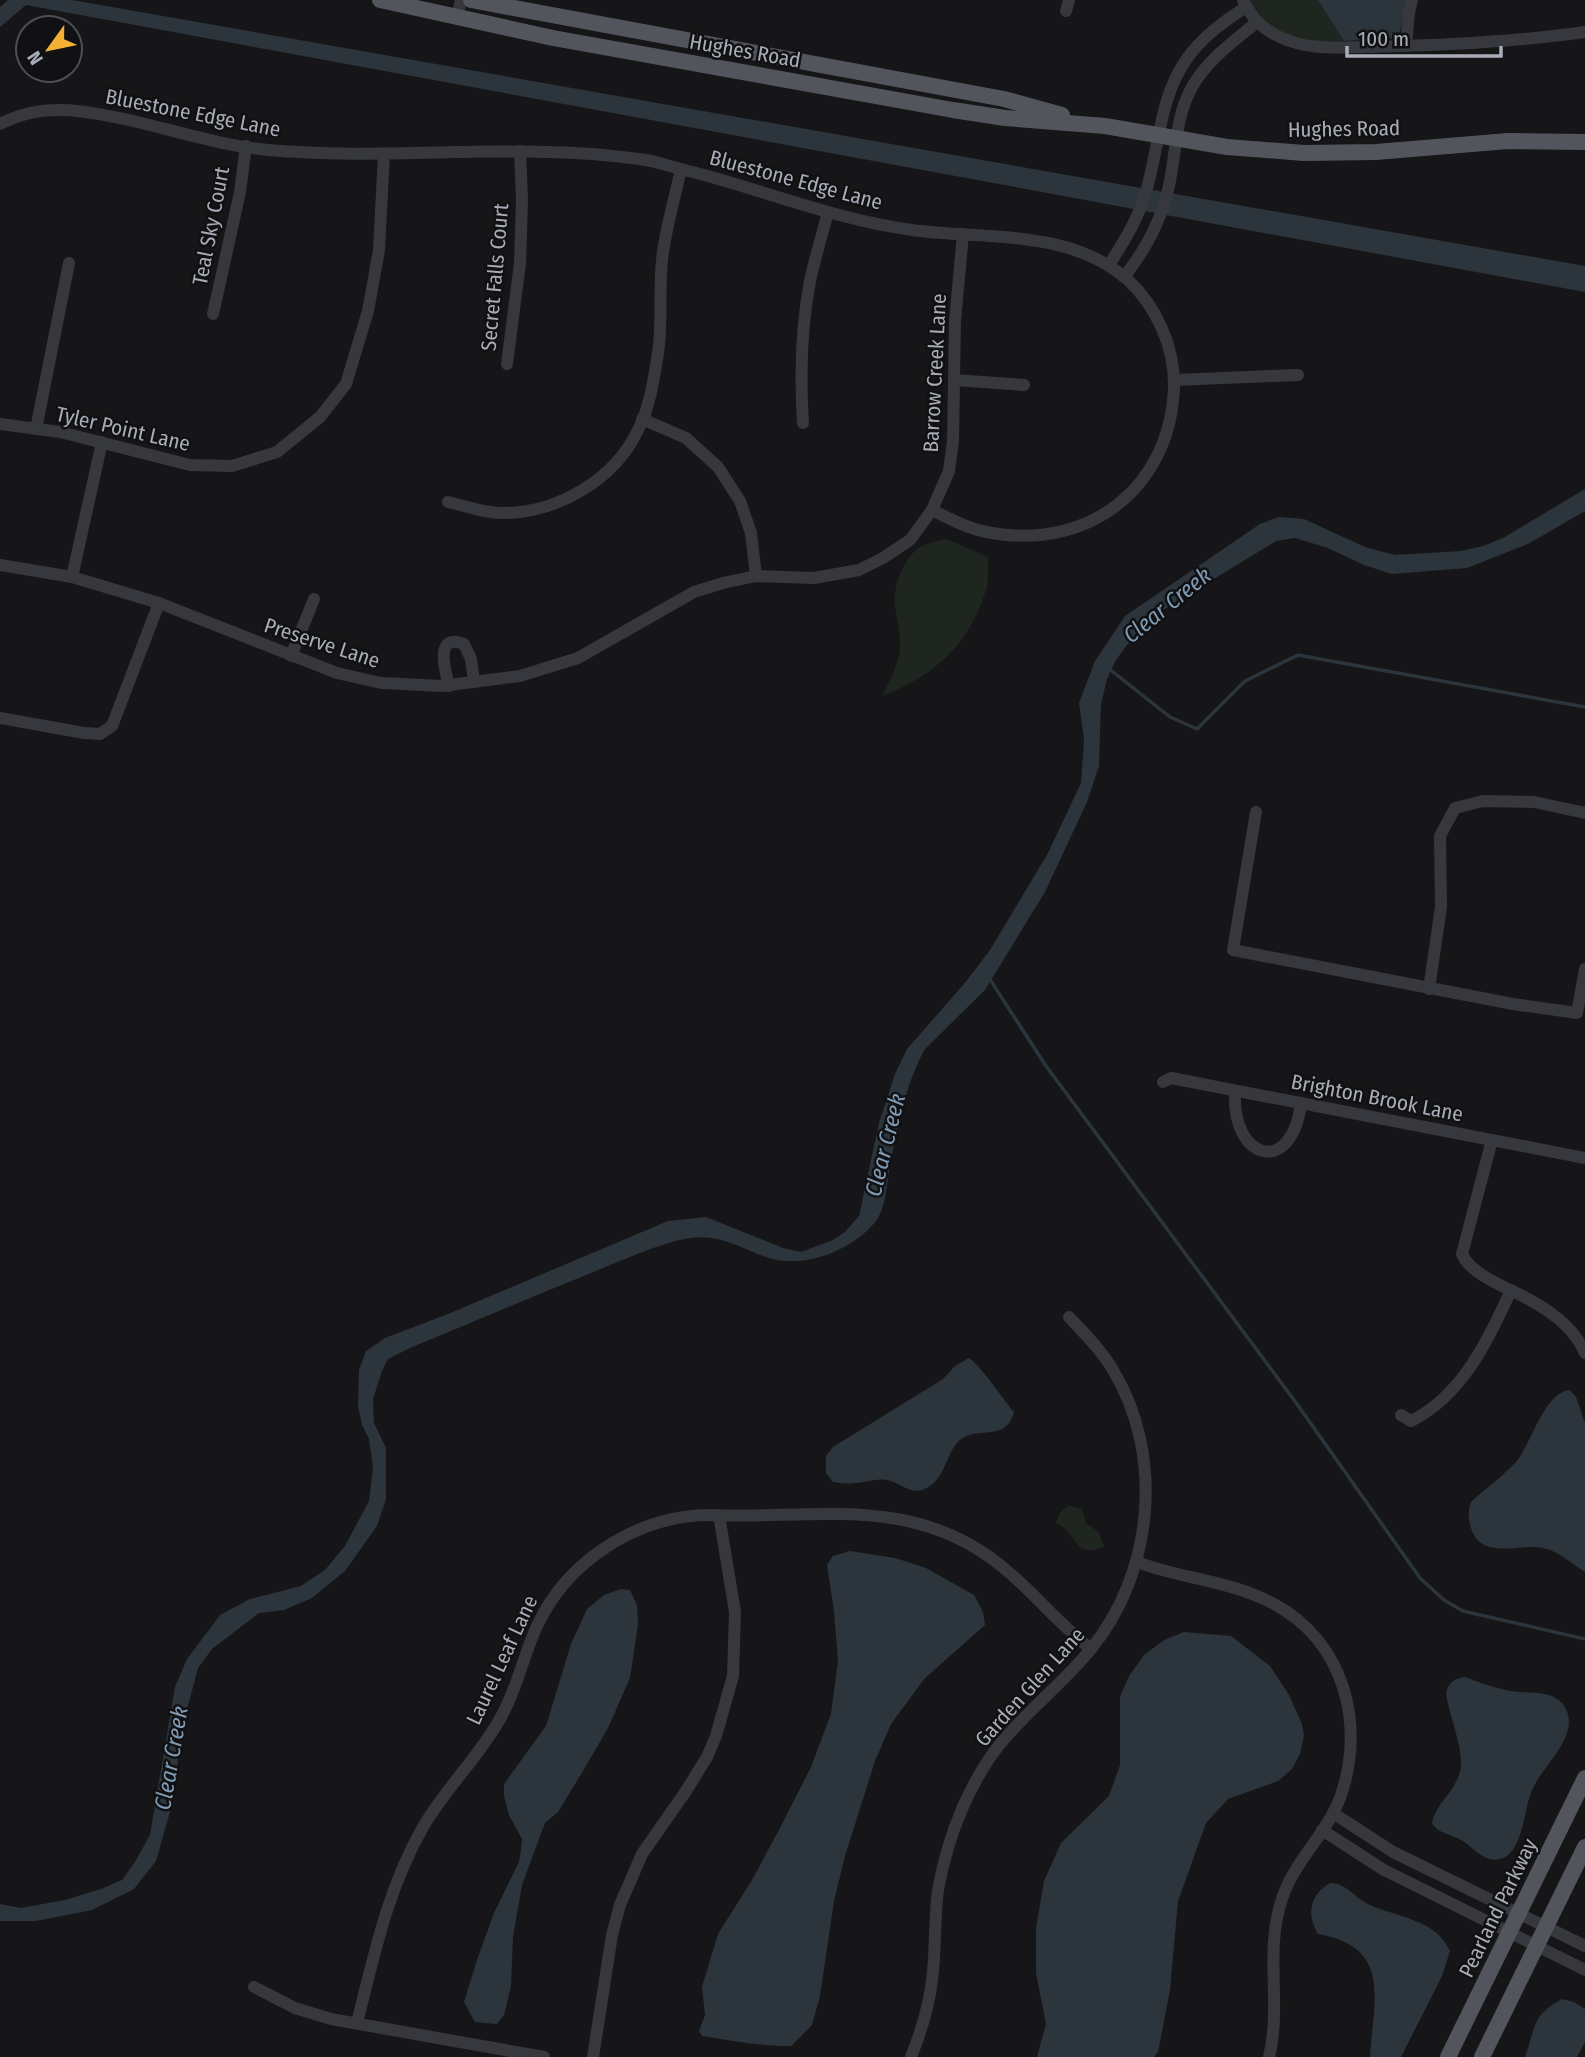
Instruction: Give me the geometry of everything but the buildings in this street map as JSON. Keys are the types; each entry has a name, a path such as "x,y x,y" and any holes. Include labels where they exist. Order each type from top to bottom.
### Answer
{"main road":[{"name":"Hughes Road","path":"380,0 553,38 953,110 1005,118 1105,126"},
{"name":"Hughes Road","path":"481,1 1004,99 1105,126 1227,147 1304,153 1376,152 1508,141 1585,142"},
{"name":"Pearland Parkway","path":"1448,2057 1585,1777"},
{"path":"1482,2057 1585,1847"}],"street":[{"path":"457,17 461,0"},
{"path":"1406,46 1412,0"},
{"path":"481,1 482,22"},
{"path":"1249,11 1271,33 1291,42 1315,46 1406,46 1585,32"},
{"path":"1109,265 1138,214 1148,186 1165,106 1174,80 1185,61 1206,36 1249,11"},
{"path":"1124,277 1148,244 1160,219 1182,111 1191,89 1201,73 1230,43 1249,11"},
{"name":"Bluestone Edge Lane","path":"0,124 37,111 75,109 274,150 384,154 520,151 644,159 828,212 912,230 1052,243 1092,255 1109,265 1139,292 1159,323 1170,350 1174,380 1172,416 1155,462 1129,495 1098,518 1062,531 1023,536 978,530 932,510"},
{"name":"Teal Sky Court","path":"213,314 240,192 246,146"},
{"name":"Secret Falls Court","path":"507,364 520,263 520,151"},
{"name":"Tyler Point Lane","path":"0,424 102,442 190,465 232,466 277,452 320,417 346,384 368,311 379,250 384,154"},
{"path":"448,502 502,514 531,511 562,502 588,486 620,458 638,430 649,399 659,350 663,252 681,169"},
{"path":"803,423 800,377 805,322 810,282 828,212"},
{"name":"Barrow Creek Lane","path":"932,510 949,471 953,441 955,321 963,234"},
{"path":"36,429 69,262"},
{"path":"1174,380 1298,375"},
{"path":"954,380 1024,386"},
{"path":"642,419 686,438 718,467 740,501 751,533 756,576"},
{"path":"72,577 102,442"},
{"name":"Preserve Lane","path":"0,565 72,577 159,603 337,673 381,683 449,686 520,676 578,658 694,592 723,583 756,576 814,578 859,570 910,540 932,510"},
{"path":"291,656 314,599"},
{"path":"0,718 84,733 100,734 112,726 159,603"},
{"path":"449,686 444,651 448,645 456,642 464,644 469,651 474,682"},
{"path":"1429,989 1441,907 1440,836 1455,808 1483,801 1534,802 1585,813"},
{"path":"1256,812 1233,950 1429,989 1577,1013 1585,969"},
{"name":"Brighton Brook Lane","path":"1163,1082 1171,1078 1585,1158"},
{"path":"1235,1091 1234,1108 1240,1130 1252,1148 1265,1152 1277,1150 1288,1141 1301,1103"},
{"path":"1492,1140 1463,1246 1464,1261 1529,1299 1566,1326 1581,1343 1585,1353"},
{"path":"1401,1415 1411,1420 1423,1415 1454,1387 1489,1337 1511,1290"},
{"name":"Garden Glen Lane","path":"911,2057 924,2021 932,1979 936,1912 942,1871 963,1807 990,1759 1006,1737 1091,1649 1119,1607 1137,1562 1143,1526 1145,1487 1136,1426 1115,1372 1103,1354 1069,1317"},
{"name":"Laurel Leaf Lane","path":"357,2023 380,1932 400,1872 435,1808 502,1717 533,1634 556,1592 587,1561 636,1531 687,1516 858,1514 897,1517 920,1523 971,1545 1004,1568 1062,1625 1091,1649"},
{"path":"593,2057 612,1935 620,1905 642,1854 707,1757 733,1676 735,1612 719,1516"},
{"path":"1137,1562 1222,1584 1275,1604 1314,1636 1338,1673 1350,1709 1352,1737 1349,1768 1333,1813 1294,1871 1276,1921 1273,1959 1274,2036 1269,2057"},
{"path":"1333,1813 1393,1852 1585,1946"},
{"path":"1322,1830 1384,1870 1585,1970"},
{"path":"254,1987 282,2003 311,2014 544,2057"}],"shaded area":[{"path":"1245,0 1318,0 1344,41 1291,42 1251,14"},
{"path":"947,539 988,557 987,586 979,610 970,627 947,656 918,679 882,696 900,649 895,591 900,576 916,550"},
{"path":"1068,1505 1082,1509 1086,1523 1099,1532 1104,1547 1086,1550 1056,1523 1059,1514"}],"water":[{"path":"8,0 72,0 1585,266 1585,292 84,14 26,5 0,27 0,7"},
{"path":"1318,0 1406,0 1399,38 1344,41"},
{"name":"Clear Creek","path":"1585,489 1585,511 1528,544 1467,568 1392,574 1364,565 1328,548 1295,538 1276,541 1158,613 1127,645 1107,679 1101,704 1099,766 1087,802 1045,892 985,990 925,1049 918,1063 903,1106 884,1202 876,1221 866,1232 840,1249 811,1259 795,1261 766,1257 711,1238 678,1241 624,1259 388,1359 373,1399 374,1423 386,1448 386,1499 377,1526 345,1571 312,1598 284,1610 259,1613 212,1649 198,1668 182,1729 172,1805 156,1861 134,1889 92,1910 36,1921 0,1921 0,1904 21,1908 65,1900 122,1880 150,1835 175,1687 187,1659 220,1615 250,1599 301,1586 325,1570 345,1546 369,1501 373,1467 369,1439 362,1425 358,1406 359,1370 366,1351 385,1338 668,1221 706,1217 783,1248 801,1252 833,1240 845,1232 859,1216 879,1123 895,1074 907,1049 990,950 1048,853 1081,783 1084,739 1079,703 1095,661 1125,616 1260,524 1279,517 1304,519 1365,547 1395,555 1461,551 1503,538"},
{"path":"969,1358 1014,1412 1004,1428 964,1437 953,1449 940,1476 922,1490 908,1489 883,1480 833,1482 826,1473 826,1456 833,1447 943,1379 955,1366"},
{"path":"1570,1390 1576,1397 1585,1423 1585,1572 1560,1555 1543,1548 1492,1548 1483,1544 1476,1538 1469,1518 1471,1502 1516,1462 1553,1399"},
{"path":"850,1551 895,1558 926,1568 974,1595 983,1612 985,1625 925,1678 891,1724 875,1761 845,1856 834,1901 820,1996 812,2025 791,2046 702,2036 699,2031 705,2015 702,1987 718,1934 752,1880 781,1826 811,1767 831,1714 838,1661 827,1565 833,1556"},
{"path":"621,1589 630,1590 637,1605 638,1624 630,1678 608,1728 583,1771 558,1812 545,1823 522,1885 513,1937 511,1986 504,2015 497,2024 475,2022 464,2002 494,1913 519,1862 521,1850 522,1839 509,1815 504,1784 546,1726 571,1644 587,1609 604,1595"},
{"path":"1184,1632 1231,1636 1270,1666 1289,1695 1302,1724 1304,1736 1300,1754 1292,1769 1278,1781 1228,1799 1206,1823 1178,1901 1170,1990 1158,2052 1154,2057 1037,2057 1046,2024 1036,1973 1036,1928 1044,1881 1061,1843 1109,1796 1120,1765 1120,1697 1129,1676 1144,1655 1164,1640"},
{"path":"1465,1677 1506,1690 1550,1695 1562,1703 1568,1714 1566,1736 1532,1790 1516,1845 1505,1857 1499,1859 1482,1856 1432,1823 1461,1767 1459,1746 1446,1694 1452,1682"},
{"path":"1330,1883 1345,1888 1379,1909 1425,1925 1443,1940 1450,1951 1442,1976 1401,2057 1370,2057 1375,1996 1368,1964 1358,1951 1342,1941 1318,1934 1314,1927 1311,1912 1314,1899"},
{"path":"1562,1999 1585,2009 1585,2042 1577,2057 1525,2057 1536,2023 1545,2011"}],"waterway":[{"path":"1108,668 1170,717 1197,729 1245,681 1298,655 1585,707"},
{"path":"989,978 1046,1066 1297,1404 1420,1578 1444,1600 1463,1611 1585,1639"}]}
